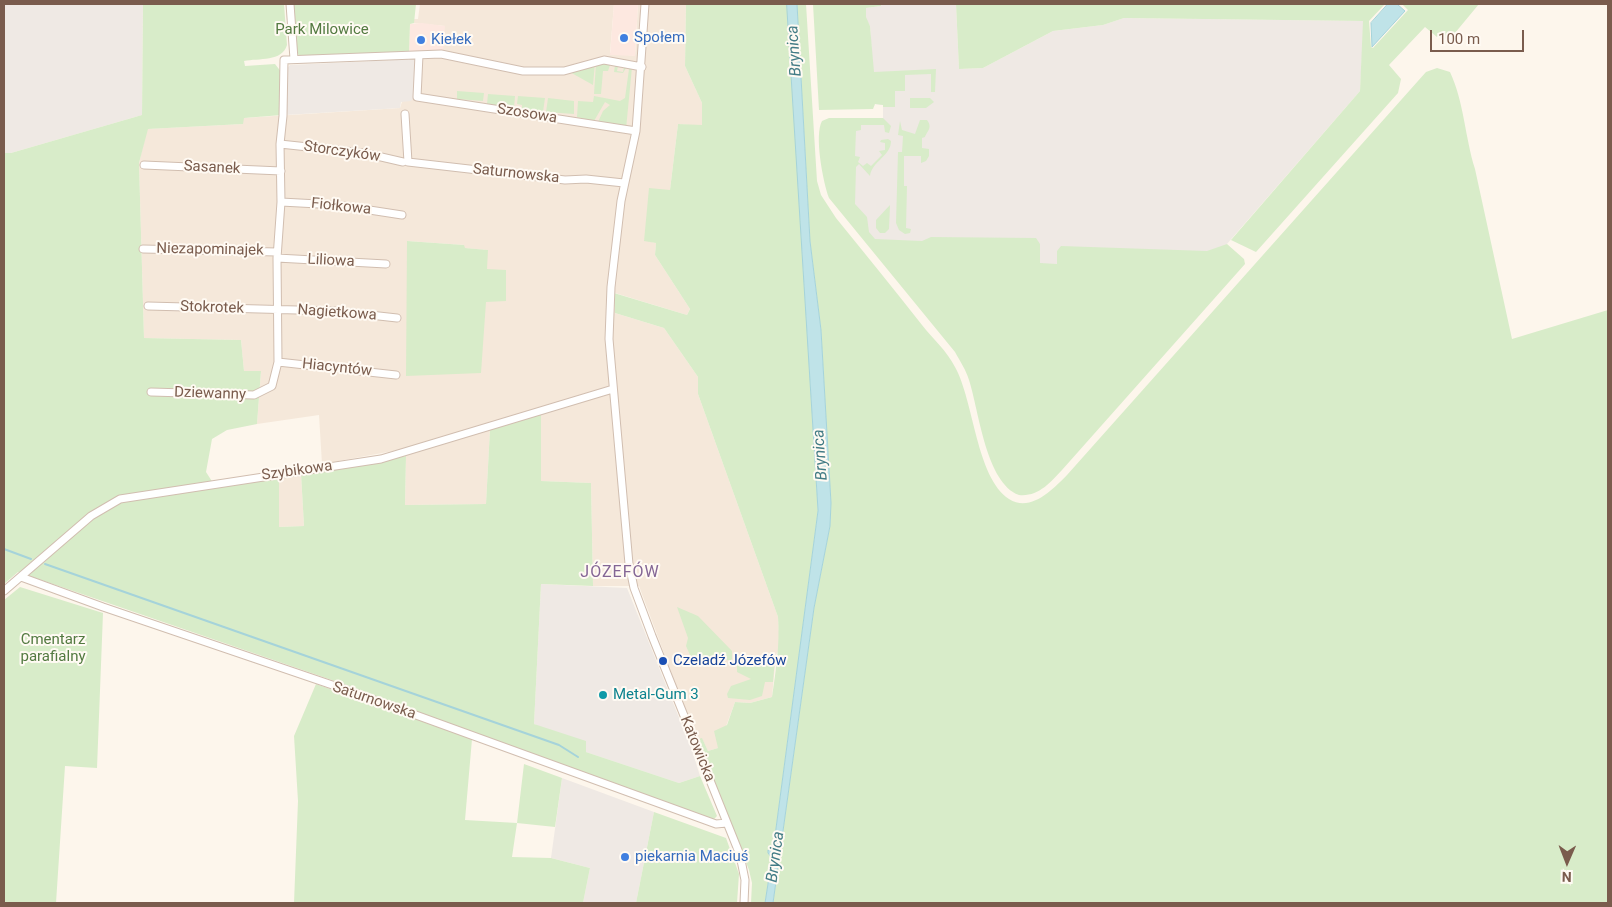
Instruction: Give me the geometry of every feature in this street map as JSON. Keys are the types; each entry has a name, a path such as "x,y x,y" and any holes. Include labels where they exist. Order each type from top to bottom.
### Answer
{"street":[{"path":"290,4 294,59 452,54 516,69 540,72 564,71 604,60 642,67"},
{"path":"613,389 609,339 610,298 624,183 636,131 645,4"},
{"name":"Szosowa","path":"419,55 417,97 636,131"},
{"name":"Dziewanny","path":"151,392 254,395 272,386 278,362 277,255 281,202 280,144 283,116 284,60 294,59"},
{"path":"405,114 406,162"},
{"name":"Storczyków","path":"280,144 364,153 406,162"},
{"name":"Saturnowska","path":"406,162 565,180 586,179 624,183"},
{"name":"Sasanek","path":"144,165 280,171"},
{"name":"Fiołkowa","path":"281,202 337,205 402,215"},
{"name":"Niezapominajek","path":"143,249 277,255"},
{"name":"Liliowa","path":"277,255 386,264"},
{"name":"Stokrotek","path":"148,306 277,309"},
{"name":"Nagietkowa","path":"277,309 334,311 396,318"},
{"name":"Hiacyntów","path":"278,362 396,375"},
{"name":"Szybikowa","path":"4,591 91,516 120,499 381,459 608,388 613,389"},
{"name":"Katowicka","path":"613,389 629,564 634,588 743,866 744,903"},
{"name":"Saturnowska","path":"20,577 356,694 708,821 720,824 727,823"}],"shaded area":[{"path":"4,4 143,4 142,115 11,153 4,153"},
{"path":"420,4 614,4 610,53 635,56 638,4 686,4 685,66 702,103 702,126 678,124 670,190 644,240 656,243 655,255 690,309 687,315 615,293 615,313 664,328 698,377 698,394 778,617 780,648 776,655 772,697 750,703 735,702 718,748 708,751 702,739 698,739 693,731 639,586 593,586 591,483 541,481 490,429 486,504 405,505 406,456 404,449 322,464 319,415 257,424 261,371 244,371 241,340 144,338 139,163 147,129 243,124 243,118 400,108 416,59 356,61 356,55 409,53 445,26 414,23 414,19 418,19","holes":["407,241 464,245 464,248 487,250 487,269"]},
{"path":"614,4 638,4 635,56 610,55"},
{"path":"881,4 956,4 959,69 983,68 1053,31 1103,25 1124,18 1364,21 1360,91 1220,252 1061,266 874,245 848,215 850,122 883,122 883,105 875,104 870,26 865,17 866,8 881,6"},
{"path":"422,23 445,26 443,52 409,53 410,24"},
{"path":"416,59 415,96 411,101 401,102 400,108 285,115 286,70 290,65"},
{"path":"301,474 304,526 279,527 279,477"},
{"name":"Metal-Gum 3","path":"541,584 627,588 692,750 700,776 679,783 586,752 534,724"},
{"path":"562,778 654,812 636,903 583,903 590,868 551,858"}],"green space":[{"path":"143,4 284,4 287,45 284,50 275,57 244,61 245,66 275,64 282,73 282,115 244,118 243,124 148,129 139,163 144,338 241,340 244,371 261,371 257,424 227,430 212,439 206,472 215,486 279,477 279,527 304,526 301,474 406,456 405,505 486,504 490,429 541,414 541,481 591,483 593,586 541,584 534,724 586,741 586,752 679,783 700,776 717,816 714,819 472,739 465,820 517,823 512,857 551,858 590,868 583,903 294,903 298,801 294,736 316,684 350,696 352,687 18,572 4,584 4,153 11,153 142,115"},
{"name":"Park Milowice","path":"293,4 416,4 414,23 410,24 409,53 301,58 297,53"},
{"path":"686,4 788,5 818,511 773,851 769,850 768,853 772,858 765,903 751,903 752,883 749,870 698,739 702,738 708,751 718,748 714,731 727,725 735,702 750,703 772,697 778,647 778,617 698,394 698,377 664,328 615,313 614,293 687,315 690,309 655,255 656,243 644,241 649,188 670,190 678,124 702,125 702,103 685,66"},
{"path":"797,4 806,4 817,181 821,195 836,218 952,361 967,399 982,457 989,474 998,488 1009,499 1017,503 1025,503 1041,498 1067,475 1426,72 1437,68 1450,72 1461,107 1512,339 1608,310 1608,903 773,903 814,608 830,526 831,503 821,330 810,241"},
{"path":"813,4 881,4 881,6 866,8 866,17 870,26 874,72 936,69 935,92 931,92 931,74 905,75 905,91 895,91 895,107 883,107 883,105 875,104 873,109 819,110"},
{"path":"956,4 1385,4 1369,21 1371,47 1373,48 1408,10 1402,4 1479,4 1450,39 1437,37 1425,27 1389,65 1401,79 1398,93 1256,252 1231,240 1360,91 1363,21 1124,18 1103,25 1053,31 983,68 959,69"},
{"path":"604,62 610,65 608,71 603,71 601,94 594,94 596,63"},
{"path":"595,63 593,85 568,71"},
{"path":"615,65 621,66 618,66 617,71 623,72 624,67 632,67 626,129 598,122 603,111 610,105 605,102 594,121 577,117 578,101 593,102 594,96 620,101 625,98 629,69 626,68 623,73 614,72"},
{"path":"457,91 484,93 483,101 457,99"},
{"path":"488,94 515,96 514,108 487,104"},
{"path":"518,96 545,98 543,112 522,109 522,105 517,104"},
{"path":"548,98 574,101 574,114 546,112"},
{"path":"910,98 930,98 934,102 926,108 910,108"},
{"path":"829,118 883,118 891,126 889,133 885,132 884,125 861,125 861,130 856,131 855,156 860,157 858,162 863,166 867,163 871,166 882,155 879,151 885,150 885,143 880,142 881,140 888,139 891,141 888,151 874,166 870,176 859,164 856,167 855,204 867,217 869,232 875,239 922,241 931,237 1036,238 1040,244 1040,263 1057,264 1057,251 1061,246 1207,251 1227,244 1244,259 1245,264 1053,480 1032,494 1019,495 1008,488 999,476 991,462 985,445 968,376 955,352 829,198 824,181 819,147 822,121"},
{"path":"920,120 927,120 930,125 925,137 922,138 922,148 929,149 929,156 926,161 921,163 921,156 904,156 904,186 907,186 906,228 911,229 910,233 905,234 899,230 896,223 898,152 902,152 903,136 898,135 900,121 902,130 915,134"},
{"path":"890,205 889,229 885,233 880,233 876,228 876,220"},
{"path":"407,241 464,245 465,248 488,250 487,269 506,270 506,301 486,302 481,373 406,376"},
{"name":"Cmentarz parafialny","path":"20,587 103,613 97,768 65,766 56,903 4,903 4,600"},
{"path":"677,607 698,616 732,651 732,659 730,661 720,657 717,665 695,666 686,646 688,638"},
{"path":"775,658 773,682 765,682 762,696 750,700 728,698 727,694 731,686 751,679 737,672 737,666 740,661 757,665"},
{"path":"524,764 562,778 555,827 517,823"},
{"path":"654,812 726,838 739,874 737,903 636,903"}],"water":[{"name":"Brynica","path":"787,4 797,4 810,241 821,330 831,503 830,526 814,608 773,903 765,903 772,858 768,850 773,851 818,511"},
{"path":"1388,4 1397,4 1405,11 1372,47 1371,23"}],"waterway":[{"path":"4,549 31,559"},
{"path":"45,564 559,745 578,757"}],"place":[{"name":"Społem","path":"624,38"},
{"name":"Kiełek","path":"421,40"},
{"name":"Czeladź Józefów","path":"663,661"},
{"name":"Metal-Gum 3","path":"603,695"},
{"name":"piekarnia Maciuś","path":"625,857"}],"district":[{"name":"JÓZEFÓW","path":"620,573"}]}
